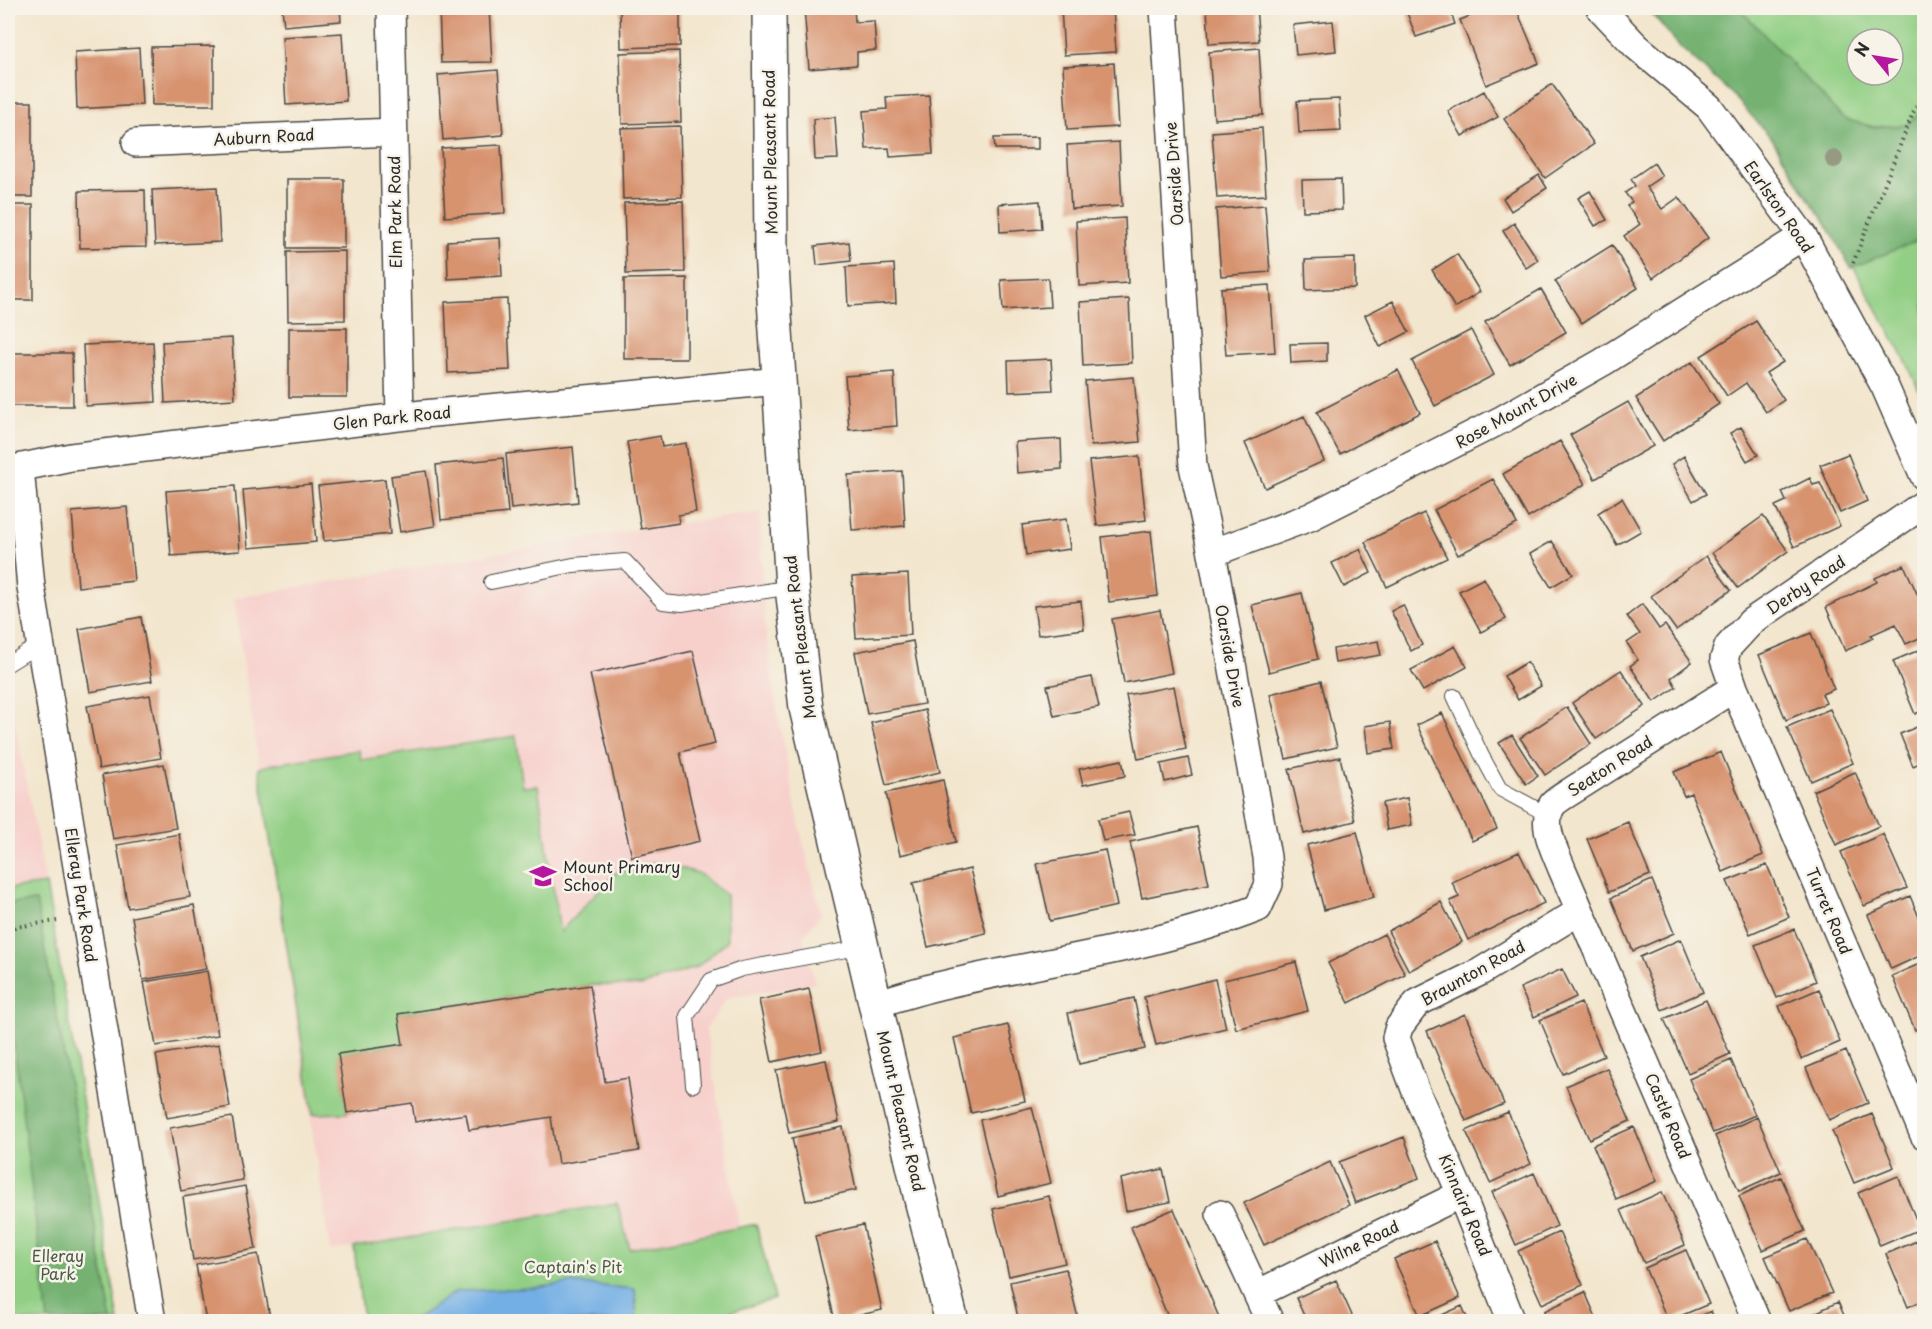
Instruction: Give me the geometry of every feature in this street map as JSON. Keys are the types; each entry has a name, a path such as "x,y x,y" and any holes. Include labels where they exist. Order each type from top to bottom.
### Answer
{"street":[{"name":"Elm Park Road","path":"391,8 400,417"},
{"name":"Mount Pleasant Road","path":"769,8 771,251 792,587 799,660 806,708 952,1322"},
{"name":"Oarside Drive","path":"876,1004 945,984 1134,945 1228,920 1258,908 1269,884 1267,857 1212,554 1193,466 1164,8"},
{"name":"Earlston Road","path":"1600,8 1636,46 1708,107 1803,236 1885,387 1924,476"},
{"name":"Auburn Road","path":"136,143 393,132"},
{"name":"Rose Mount Drive","path":"1212,554 1310,517 1503,419 1603,362 1803,236"},
{"name":"Glen Park Road","path":"14,469 71,457 400,417 779,381"},
{"name":"Elleray Park Road","path":"14,469 40,644 152,1322"},
{"name":"Derby Road","path":"1734,688 1724,659 1728,647 1751,622 1924,504"},
{"name":"Seaton Road","path":"1548,815 1554,804 1573,790 1734,688"},
{"name":"Turret Road","path":"1734,688 1924,1135"},
{"path":"1548,815 1549,833 1580,911"},
{"name":"Braunton Road","path":"1415,1089 1396,1038 1399,1027 1418,1003 1480,972 1580,911"},
{"name":"Castle Road","path":"1580,911 1757,1322"},
{"name":"Kinnaird Road","path":"1415,1089 1461,1194 1512,1322"},
{"name":"Wilne Road","path":"1257,1294 1461,1194"},
{"path":"1220,1214 1270,1322"}],"lane":[{"path":"491,582 573,565 625,561 663,602 682,604 792,587"},
{"path":"8,664 40,644"},
{"path":"1454,696 1500,789 1548,815"},
{"path":"693,1085 687,1016 711,980 742,969 862,947"}],"path":[{"path":"1838,300 1913,113 1924,91"},
{"path":"8,928 85,918"}],"shaded area":[{"name":"Mount Primary School","path":"760,512 764,619 778,718 802,837 821,914 803,936 815,983 727,998 706,1029 739,1226 629,1250 617,1203 330,1251 234,598 641,529"},
{"path":"8,687 46,884 8,889"}],"green space":[{"path":"1647,8 1739,8 1839,114 1848,120 1874,127 1906,125 1924,109 1924,238 1851,268 1822,216 1811,203 1773,140 1733,95 1681,48"},
{"path":"1654,8 1924,8 1924,402 1908,365 1844,250 1719,54"},
{"path":"516,736 523,787 538,786 560,932 615,873 657,862 698,873 726,895 727,941 697,967 641,986 590,985 399,1014 403,1044 339,1054 347,1113 313,1114 259,768 359,750 361,760"},
{"name":"Elleray Park","path":"46,884 119,1321 8,1321 8,889"},
{"name":"Elleray Park","path":"36,901 112,1321 48,1321 8,1007 8,904"},
{"name":"Captain's Pit","path":"617,1203 630,1249 756,1224 775,1299 696,1321 363,1321 354,1247"}],"water":[{"path":"569,1283 635,1289 637,1321 413,1321 457,1291 535,1288"}],"building":[{"path":"8,8 22,8 8,14"},
{"path":"282,8 340,8 341,21 284,26"},
{"path":"439,8 489,8 492,62 441,63"},
{"path":"620,8 680,8 680,46 621,48"},
{"path":"804,8 854,8 855,22 874,21 876,50 857,52 857,65 809,69"},
{"path":"1061,8 1113,8 1116,52 1064,55"},
{"path":"1207,8 1256,8 1259,41 1209,44"},
{"path":"1449,8 1455,24 1416,37 1406,10"},
{"path":"1491,8 1516,8 1539,63 1486,85 1460,20"},
{"path":"1333,21 1336,51 1296,55 1293,25"},
{"path":"342,33 346,101 286,105 282,37"},
{"path":"214,46 214,105 152,105 151,47"},
{"path":"139,48 142,105 77,109 75,52"},
{"path":"1259,48 1263,115 1214,119 1209,52"},
{"path":"679,51 681,122 622,124 620,53"},
{"path":"1114,63 1118,127 1067,130 1063,66"},
{"path":"498,70 503,135 443,140 438,75"},
{"path":"1552,84 1594,144 1545,178 1504,119"},
{"path":"1484,91 1498,117 1462,136 1448,111"},
{"path":"929,95 933,154 890,157 889,148 866,149 863,111 887,109 886,97"},
{"path":"1339,99 1341,131 1299,133 1297,101"},
{"path":"8,102 32,102 32,197 8,197"},
{"path":"835,117 838,159 815,160 813,119"},
{"path":"680,126 682,197 623,199 621,128"},
{"path":"1262,128 1266,195 1217,198 1212,132"},
{"path":"1038,137 1038,149 995,149 994,138"},
{"path":"1119,142 1122,206 1071,209 1067,145"},
{"path":"501,145 505,213 445,217 441,148"},
{"path":"1654,163 1662,176 1646,187 1662,209 1679,197 1708,238 1653,278 1624,236 1640,224 1627,206 1632,202 1625,193 1635,186 1631,179"},
{"path":"1539,175 1547,188 1511,211 1503,198"},
{"path":"287,179 344,179 344,248 287,248"},
{"path":"1341,179 1342,210 1303,211 1302,180"},
{"path":"217,187 220,242 155,245 152,190"},
{"path":"145,190 146,247 80,248 79,191"},
{"path":"1590,191 1607,220 1595,226 1578,198"},
{"path":"683,201 685,272 626,274 624,203"},
{"path":"1040,201 1042,229 1000,232 999,204"},
{"path":"8,205 33,205 33,300 8,300"},
{"path":"1265,205 1270,272 1221,276 1216,209"},
{"path":"1125,218 1128,283 1079,286 1076,221"},
{"path":"1514,223 1538,260 1526,268 1503,231"},
{"path":"500,238 502,276 448,279 447,241"},
{"path":"849,242 851,261 817,265 815,246"},
{"path":"1612,245 1638,288 1582,323 1555,281"},
{"path":"345,251 345,320 288,321 287,252"},
{"path":"1457,254 1480,292 1455,308 1432,270"},
{"path":"1355,258 1355,288 1306,290 1305,260"},
{"path":"894,264 896,303 848,306 846,267"},
{"path":"687,278 687,359 624,359 624,279"},
{"path":"1048,278 1050,307 1003,310 1001,280"},
{"path":"1270,285 1275,352 1226,355 1221,288"},
{"path":"1541,289 1566,332 1510,365 1485,322"},
{"path":"507,299 510,370 448,373 445,302"},
{"path":"1129,299 1132,363 1083,366 1080,302"},
{"path":"1393,301 1409,332 1380,347 1365,315"},
{"path":"1756,321 1783,362 1766,373 1784,400 1766,412 1746,383 1727,396 1701,356"},
{"path":"289,328 347,328 347,397 289,397"},
{"path":"1471,330 1494,375 1435,406 1412,361"},
{"path":"232,338 235,399 165,403 162,342"},
{"path":"153,342 156,402 86,406 83,345"},
{"path":"1327,343 1327,361 1291,363 1290,344"},
{"path":"8,353 72,353 73,406 8,406"},
{"path":"1051,359 1053,390 1009,392 1008,361"},
{"path":"1692,362 1719,404 1663,441 1636,398"},
{"path":"1398,370 1420,413 1340,454 1317,412"},
{"path":"894,372 897,426 849,430 845,376"},
{"path":"1134,377 1140,442 1091,446 1085,381"},
{"path":"1628,402 1653,446 1595,479 1570,435"},
{"path":"1304,416 1324,461 1265,488 1245,443"},
{"path":"1741,427 1758,455 1747,461 1730,433"},
{"path":"660,436 662,447 686,443 696,512 678,515 679,523 641,529 627,442"},
{"path":"1061,439 1062,469 1017,473 1015,442"},
{"path":"1560,441 1585,484 1528,518 1503,474"},
{"path":"573,447 578,502 511,509 506,454"},
{"path":"1848,454 1867,501 1840,513 1820,465"},
{"path":"1139,456 1146,520 1097,526 1089,461"},
{"path":"1684,456 1706,494 1693,501 1672,464"},
{"path":"503,458 508,513 441,520 436,465"},
{"path":"426,471 435,526 400,532 391,476"},
{"path":"902,471 905,526 852,530 848,475"},
{"path":"1810,478 1813,485 1820,483 1840,526 1794,547 1775,506 1786,501 1782,492"},
{"path":"385,479 390,534 324,541 318,486"},
{"path":"1493,479 1517,524 1458,555 1434,510"},
{"path":"311,484 316,542 248,548 243,490"},
{"path":"235,486 240,551 171,556 166,491"},
{"path":"1622,498 1641,531 1617,545 1598,513"},
{"path":"127,507 134,581 78,587 72,512"},
{"path":"1424,513 1447,558 1387,587 1365,542"},
{"path":"1763,516 1788,551 1738,588 1712,553"},
{"path":"1066,519 1070,549 1026,555 1022,525"},
{"path":"1151,531 1158,596 1109,602 1102,537"},
{"path":"1552,541 1573,574 1551,587 1530,554"},
{"path":"1360,549 1371,573 1344,587 1332,563"},
{"path":"1706,556 1731,590 1676,630 1651,596"},
{"path":"1904,565 1924,609 1924,636 1906,644 1896,624 1871,635 1873,638 1845,651 1826,607 1877,582 1875,578"},
{"path":"908,574 911,635 856,638 852,577"},
{"path":"1484,578 1506,619 1481,632 1459,591"},
{"path":"1302,593 1318,659 1269,672 1252,605"},
{"path":"1081,601 1084,629 1038,635 1034,606"},
{"path":"1642,604 1659,629 1665,625 1692,662 1671,678 1676,687 1654,702 1630,666 1638,660 1627,643 1640,634 1627,616"},
{"path":"1403,605 1422,645 1411,651 1391,611"},
{"path":"1160,610 1172,673 1124,683 1112,619"},
{"path":"141,617 152,681 90,692 79,629"},
{"path":"1811,633 1834,689 1822,694 1826,703 1786,720 1759,655"},
{"path":"913,641 924,704 867,714 855,652"},
{"path":"1378,641 1381,655 1335,663 1333,649"},
{"path":"1455,646 1467,667 1423,691 1411,670"},
{"path":"1924,648 1924,710 1915,714 1893,661"},
{"path":"693,651 715,744 680,752 700,841 632,857 590,674"},
{"path":"1527,662 1541,686 1518,700 1504,676"},
{"path":"1621,670 1645,706 1596,739 1572,703"},
{"path":"1092,677 1099,707 1054,716 1047,686"},
{"path":"1321,681 1337,747 1286,759 1270,694"},
{"path":"1174,686 1186,749 1138,759 1126,695"},
{"path":"150,695 161,758 99,769 87,706"},
{"path":"1567,707 1591,744 1545,775 1520,738"},
{"path":"1830,709 1853,763 1811,781 1787,727"},
{"path":"925,710 940,772 886,785 871,723"},
{"path":"1442,713 1497,829 1472,841 1417,725"},
{"path":"1390,722 1394,749 1368,753 1365,726"},
{"path":"1924,724 1924,761 1913,766 1900,734"},
{"path":"1512,735 1538,776 1526,784 1499,743"},
{"path":"1721,752 1763,855 1723,872 1691,793 1684,796 1674,772"},
{"path":"1340,757 1355,821 1304,834 1289,769"},
{"path":"1188,758 1192,775 1165,782 1161,764"},
{"path":"1122,760 1125,776 1083,785 1079,769"},
{"path":"164,764 176,828 113,839 102,775"},
{"path":"1855,772 1879,826 1836,845 1813,791"},
{"path":"943,780 956,842 900,855 886,793"},
{"path":"1407,798 1412,825 1387,830 1382,803"},
{"path":"1129,812 1135,835 1103,841 1098,819"},
{"path":"1628,822 1650,875 1609,892 1587,839"},
{"path":"1197,827 1209,884 1142,898 1130,842"},
{"path":"1357,832 1374,897 1324,910 1307,845"},
{"path":"179,834 190,897 128,908 117,845"},
{"path":"1883,834 1907,888 1864,906 1841,852"},
{"path":"1105,850 1117,906 1050,921 1037,864"},
{"path":"1519,852 1544,903 1468,940 1450,901 1459,897 1452,882"},
{"path":"1767,865 1789,917 1750,934 1727,881"},
{"path":"970,869 986,933 928,947 913,883"},
{"path":"1652,880 1674,933 1633,951 1611,898"},
{"path":"1910,896 1924,929 1924,954 1891,969 1868,915"},
{"path":"1441,902 1462,942 1409,971 1388,931"},
{"path":"194,905 206,969 143,980 132,917"},
{"path":"1794,929 1816,981 1777,998 1755,945"},
{"path":"1384,934 1405,974 1349,1003 1328,963"},
{"path":"1681,939 1703,992 1662,1010 1640,957"},
{"path":"1296,962 1308,1011 1236,1029 1224,980"},
{"path":"1924,962 1924,1026 1915,1030 1892,976"},
{"path":"1562,969 1576,997 1534,1017 1520,988"},
{"path":"207,971 218,1035 156,1046 144,982"},
{"path":"1215,979 1226,1028 1156,1045 1144,997"},
{"path":"590,985 605,1082 628,1078 639,1151 558,1164 551,1117 469,1130 466,1114 415,1122 412,1103 347,1113 338,1054 403,1044 398,1014"},
{"path":"809,989 822,1051 772,1062 759,1000"},
{"path":"1819,989 1840,1042 1801,1059 1779,1006"},
{"path":"1134,998 1145,1049 1079,1064 1068,1013"},
{"path":"1706,1000 1730,1054 1688,1073 1664,1019"},
{"path":"1581,1003 1604,1056 1563,1074 1540,1020"},
{"path":"1465,1014 1504,1104 1466,1121 1427,1031"},
{"path":"1008,1025 1025,1101 971,1113 954,1038"},
{"path":"219,1044 230,1107 167,1118 156,1055"},
{"path":"1846,1051 1868,1103 1829,1120 1806,1068"},
{"path":"826,1060 839,1122 789,1133 776,1070"},
{"path":"1731,1060 1755,1115 1713,1133 1689,1079"},
{"path":"1607,1068 1630,1121 1589,1139 1566,1086"},
{"path":"1032,1107 1051,1183 998,1196 980,1120"},
{"path":"1508,1112 1531,1164 1490,1183 1466,1131"},
{"path":"1872,1114 1894,1167 1854,1183 1832,1131"},
{"path":"232,1117 243,1180 181,1191 170,1128"},
{"path":"1757,1117 1781,1172 1739,1191 1715,1136"},
{"path":"843,1127 856,1190 806,1201 792,1138"},
{"path":"1634,1127 1657,1181 1616,1199 1593,1145"},
{"path":"1404,1137 1419,1178 1355,1203 1339,1162"},
{"path":"1330,1162 1349,1205 1264,1245 1244,1203"},
{"path":"1163,1169 1170,1202 1126,1211 1120,1179"},
{"path":"1534,1173 1557,1226 1516,1245 1492,1192"},
{"path":"1898,1176 1920,1229 1880,1246 1858,1193"},
{"path":"1781,1177 1805,1231 1763,1250 1739,1196"},
{"path":"245,1186 256,1249 193,1260 183,1197"},
{"path":"1662,1192 1685,1245 1644,1263 1621,1210"},
{"path":"1049,1196 1065,1263 1009,1276 993,1209"},
{"path":"1174,1209 1221,1322 1170,1322 1131,1227"},
{"path":"863,1225 882,1310 835,1321 815,1236"},
{"path":"1559,1232 1583,1285 1542,1304 1518,1251"},
{"path":"1924,1238 1924,1300 1908,1307 1886,1254"},
{"path":"1807,1239 1832,1293 1789,1311 1765,1257"},
{"path":"1435,1241 1460,1298 1420,1316 1394,1259"},
{"path":"1686,1250 1709,1304 1668,1321 1645,1268"},
{"path":"258,1254 270,1317 244,1322 206,1322 196,1265"},
{"path":"1066,1269 1079,1322 1019,1322 1010,1282"},
{"path":"1336,1280 1355,1322 1307,1322 1296,1298"},
{"path":"1585,1292 1598,1322 1549,1322 1544,1311"},
{"path":"1838,1302 1847,1322 1796,1322"},
{"path":"1462,1306 1469,1322 1426,1322"},
{"path":"1711,1311 1716,1322 1686,1322"},
{"path":"1924,1312 1924,1322 1913,1322 1911,1318"}],"place":[{"name":"Mount Primary School","path":"543,876"}]}
